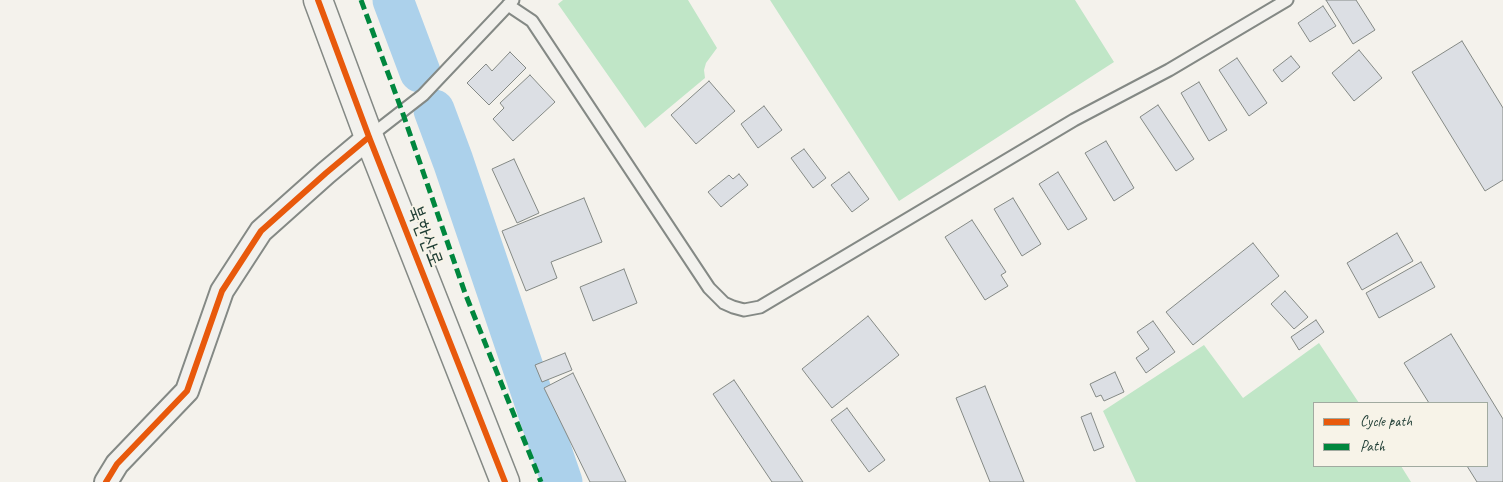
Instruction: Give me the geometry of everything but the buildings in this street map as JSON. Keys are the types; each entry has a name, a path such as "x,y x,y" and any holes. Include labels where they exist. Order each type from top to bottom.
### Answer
{"street":[{"name":"북한산로","path":"318,0 369,137 505,482"},
{"path":"106,482 118,464 187,391 222,291 261,231 369,137"}],"lane":[{"path":"369,137 423,96 511,2 532,21 709,288 724,303 733,308 744,310 760,307 1074,120 1169,70 1287,0"}],"green space":[{"path":"563,0 688,0 717,48 706,63 704,70 705,78 645,128 558,4"},
{"path":"770,0 1075,0 1114,62 899,201"},
{"path":"1319,343 1358,402 1313,402 1313,467 1402,467 1411,482 1136,482 1103,411 1204,345 1243,398"}],"waterway":[{"path":"393,0 420,72"},
{"path":"434,110 562,482"}],"marked path":[{"path":"361,0 402,111 465,293 541,482"}],"cycle path":[{"path":"318,0 369,137 505,482"},
{"path":"106,482 117,464 187,391 222,291 261,231 369,137"}]}
